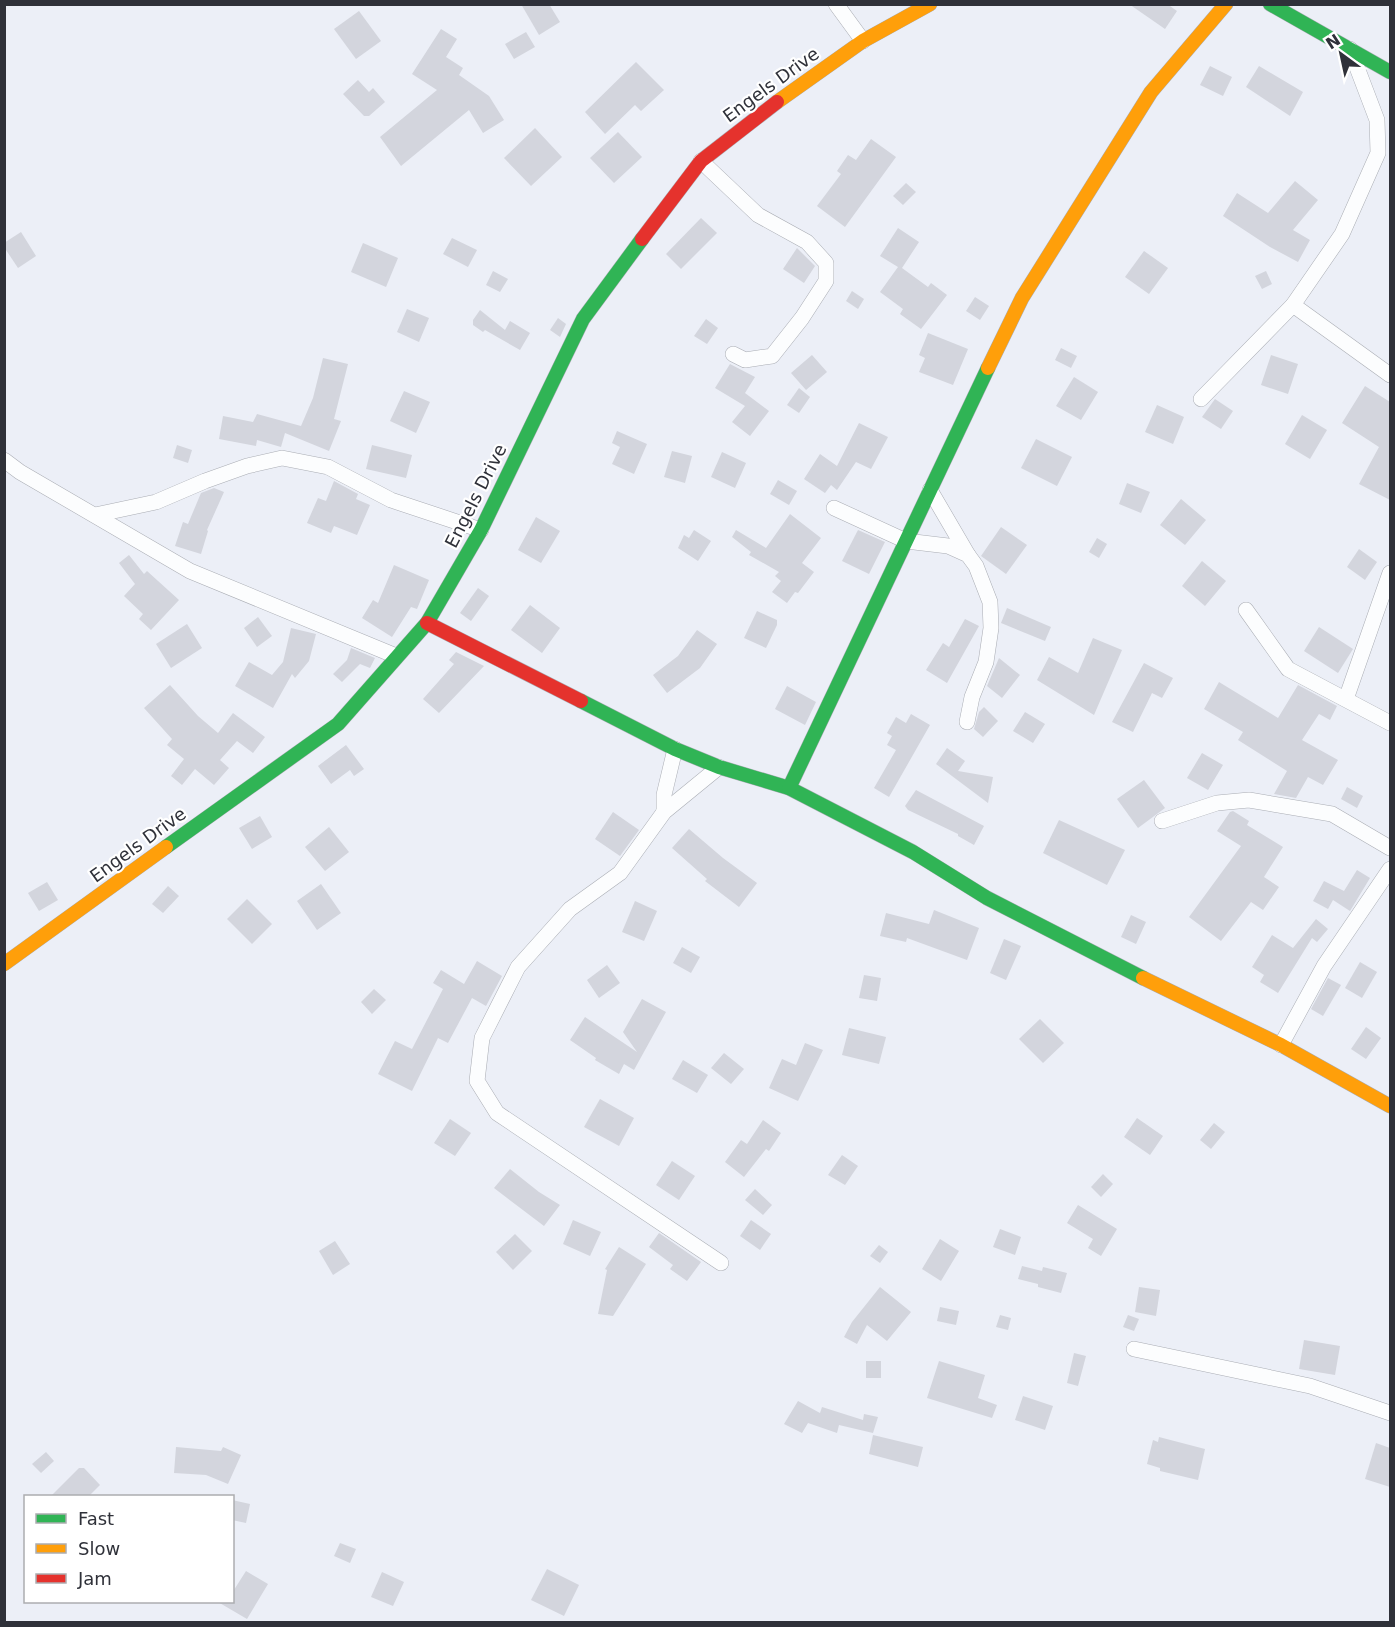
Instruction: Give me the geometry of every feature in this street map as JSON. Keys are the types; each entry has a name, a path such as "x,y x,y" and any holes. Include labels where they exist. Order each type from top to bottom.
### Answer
{"street":[{"path":"836,4 863,41"},
{"name":"Engels Drive","path":"4,964 338,724 427,623 481,530 583,319 701,161 800,85 863,41 930,4"},
{"path":"789,788 1028,288 1150,92 1226,4"},
{"path":"1270,4 1390,72"},
{"path":"1201,399 1293,305 1342,234 1378,153 1377,120 1350,49"},
{"path":"701,161 758,215 807,242 826,263 826,281 802,318 772,356 745,360 732,354"},
{"path":"1293,305 1390,375"},
{"path":"95,515 156,502 226,473 282,458 328,467 391,500 481,530"},
{"path":"4,460 20,472 190,571 396,656"},
{"path":"930,490 976,566 990,602 991,628 986,662 972,697 967,722"},
{"path":"834,508 906,541 948,546 969,555"},
{"path":"1346,699 1390,573"},
{"path":"1246,610 1288,669 1390,723"},
{"path":"427,623 675,750 719,767 789,788 913,852 987,898 1102,958 1281,1045 1390,1106"},
{"path":"664,812 664,795 675,750"},
{"path":"719,767 664,812 620,873 570,909 518,967 482,1038 477,1081 497,1113 721,1263"},
{"path":"1162,821 1217,803 1249,800 1332,814 1390,848"},
{"path":"1281,1045 1324,966 1390,869"},
{"path":"1134,1348 1310,1386 1390,1413"}],"building":[{"path":"521,4 549,4 560,22 539,35"},
{"path":"1129,4 1167,4 1177,11 1165,29"},
{"path":"359,11 381,41 356,59 334,29"},
{"path":"441,29 457,39 446,57 463,68 459,75 489,96 504,120 483,133 469,110 401,166 380,137 437,90 412,74"},
{"path":"526,32 535,47 514,59 505,44"},
{"path":"636,62 664,90 641,111 635,105 605,134 585,112"},
{"path":"1210,66 1232,77 1223,96 1200,85"},
{"path":"1259,66 1303,92 1290,116 1246,87"},
{"path":"358,80 369,92 373,88 385,102 369,116 364,116 343,94"},
{"path":"535,128 562,157 531,186 504,158"},
{"path":"618,132 642,157 614,183 590,158"},
{"path":"871,139 896,157 845,227 817,206 841,174 837,171 848,155 856,160"},
{"path":"1295,181 1318,200 1293,230 1310,240 1298,262 1270,247 1223,216 1237,193 1268,213"},
{"path":"906,183 916,192 903,205 893,196"},
{"path":"701,218 717,233 681,269 666,254"},
{"path":"898,228 919,242 902,268 928,287 931,283 947,295 921,329 900,314 903,309 880,292 898,267 880,256"},
{"path":"21,232 36,256 18,268 4,247 4,243"},
{"path":"452,238 477,250 468,267 443,254"},
{"path":"363,243 398,258 386,287 351,272"},
{"path":"797,248 815,266 804,283 783,269"},
{"path":"1144,251 1168,268 1149,294 1125,277"},
{"path":"493,271 508,279 500,292 486,285"},
{"path":"1266,271 1272,284 1262,289 1255,276"},
{"path":"852,291 864,299 858,309 846,301"},
{"path":"975,297 989,306 980,320 966,311"},
{"path":"407,309 429,318 419,342 397,332"},
{"path":"480,310 505,330 510,321 530,333 520,350 473,325 473,320"},
{"path":"558,318 566,324 560,337 550,330"},
{"path":"706,319 718,328 707,344 694,336"},
{"path":"928,333 968,349 953,385 919,372 925,358 919,355"},
{"path":"1061,348 1077,356 1071,368 1055,360"},
{"path":"812,355 827,372 806,390 791,373"},
{"path":"1271,355 1298,364 1288,394 1261,385"},
{"path":"323,358 348,364 334,419 341,421 329,451 285,433 281,447 257,440 256,446 219,439 223,416 253,422 257,414 301,426 313,398"},
{"path":"730,364 755,377 745,393 769,411 750,436 732,422 745,406 715,388"},
{"path":"1074,377 1098,392 1081,420 1056,406"},
{"path":"1365,386 1390,402 1390,500 1359,484 1379,447 1342,423"},
{"path":"799,388 810,397 799,413 787,405"},
{"path":"404,391 430,402 416,433 390,421"},
{"path":"1215,399 1233,411 1221,429 1202,417"},
{"path":"1157,405 1184,417 1173,444 1145,432"},
{"path":"1302,415 1327,430 1310,459 1285,444"},
{"path":"859,423 888,437 871,469 856,462 837,490 831,485 825,493 804,479 820,454 837,466"},
{"path":"617,431 647,444 634,474 612,464 620,447 612,443"},
{"path":"1036,439 1072,457 1057,486 1021,468"},
{"path":"177,445 192,450 188,463 173,458"},
{"path":"372,445 412,455 406,478 366,469"},
{"path":"672,451 692,456 685,483 664,477"},
{"path":"722,452 746,463 735,488 711,477"},
{"path":"778,480 797,491 789,505 770,494"},
{"path":"334,481 358,494 356,499 370,505 357,535 334,526 331,533 307,523 318,498 326,501"},
{"path":"1127,483 1150,492 1141,513 1119,504"},
{"path":"214,488 224,492 207,530 201,554 175,546 183,522 188,524 201,493"},
{"path":"1181,499 1206,520 1185,545 1160,525"},
{"path":"790,514 821,538 802,563 814,572 787,603 772,592 781,581 775,576 779,572 749,555 751,552 732,537 736,530 766,548"},
{"path":"536,517 560,531 541,563 518,550"},
{"path":"1001,527 1027,545 1006,574 981,556"},
{"path":"694,530 711,541 698,561 678,548 684,535 689,538"},
{"path":"858,530 885,542 869,574 842,561"},
{"path":"1097,538 1107,544 1099,558 1089,552"},
{"path":"1359,549 1377,562 1365,580 1347,567"},
{"path":"129,555 144,574 147,571 179,600 151,630 139,619 143,614 124,596 135,584 119,563"},
{"path":"1202,561 1226,581 1205,606 1182,586"},
{"path":"394,565 429,580 417,609 411,607 392,637 362,618 373,600 378,603"},
{"path":"478,588 489,596 471,621 460,613"},
{"path":"530,605 560,628 542,653 511,630"},
{"path":"1007,608 1051,627 1045,641 1001,623"},
{"path":"757,611 777,620 777,625 766,648 744,638"},
{"path":"258,617 272,636 257,647 244,628"},
{"path":"965,619 979,626 947,683 926,670 943,643 949,647"},
{"path":"187,624 202,648 171,668 156,644"},
{"path":"1319,627 1353,649 1338,673 1304,651"},
{"path":"291,628 316,634 309,661 295,678 292,674 273,708 235,686 249,662 272,675 283,662"},
{"path":"697,630 717,644 700,668 667,693 653,675 678,656"},
{"path":"1093,638 1122,650 1094,715 1037,680 1049,657 1078,673"},
{"path":"351,648 375,658 370,668 360,664 342,682 333,674 347,660"},
{"path":"456,652 484,666 439,713 423,699 454,664 449,660"},
{"path":"999,658 1020,675 1002,698 987,686"},
{"path":"1144,663 1173,678 1162,698 1152,693 1133,732 1112,722"},
{"path":"1219,682 1278,718 1298,685 1337,706 1330,720 1319,714 1302,740 1338,760 1323,785 1308,777 1296,798 1274,794 1287,771 1238,740 1243,732 1204,709"},
{"path":"170,685 198,716 218,733 233,713 265,737 253,753 237,741 220,760 229,768 214,785 195,769 182,785 171,776 184,759 167,745 172,739 144,708"},
{"path":"787,686 816,702 805,725 775,709"},
{"path":"984,707 998,721 983,737 974,729 979,712"},
{"path":"1025,712 1045,724 1033,743 1013,731"},
{"path":"911,714 930,725 889,797 874,788 896,750 887,745 892,736 887,733 896,717 906,723"},
{"path":"346,745 364,769 354,776 350,770 331,784 318,766"},
{"path":"947,748 965,761 958,771 993,777 988,803 936,764"},
{"path":"1202,753 1223,765 1208,790 1187,778"},
{"path":"1144,780 1165,808 1138,828 1117,799"},
{"path":"1347,787 1363,796 1357,808 1341,799"},
{"path":"916,790 984,826 974,845 958,834 908,810 905,806"},
{"path":"1233,811 1249,821 1247,825 1283,847 1264,877 1279,887 1263,910 1251,902 1221,941 1189,917 1241,846 1217,831"},
{"path":"613,812 639,830 620,856 595,839"},
{"path":"260,816 272,837 252,849 239,828"},
{"path":"1059,820 1125,850 1107,885 1043,853"},
{"path":"329,827 349,852 325,871 305,847"},
{"path":"689,829 757,883 739,907 705,881 707,879 672,848"},
{"path":"1357,870 1370,878 1350,911 1333,900 1328,909 1313,901 1324,881 1344,891"},
{"path":"47,882 58,900 39,911 28,893"},
{"path":"321,884 341,913 317,930 297,901"},
{"path":"168,886 179,896 163,913 152,904"},
{"path":"247,899 272,924 252,944 227,919"},
{"path":"635,901 657,911 644,941 622,932"},
{"path":"934,910 979,928 967,960 907,938 906,942 880,936 886,913 929,924"},
{"path":"1131,915 1146,922 1136,944 1121,937"},
{"path":"1316,919 1328,929 1317,942 1312,938 1278,993 1260,982 1264,975 1252,967 1272,935 1293,948"},
{"path":"1004,939 1021,946 1006,980 990,973"},
{"path":"682,947 700,957 691,973 673,963"},
{"path":"477,961 502,976 486,1006 472,998 448,1043 438,1038 412,1091 378,1074 395,1041 412,1049 443,989 433,983 441,970 464,984"},
{"path":"1360,962 1377,972 1362,998 1345,988"},
{"path":"607,965 620,983 599,998 587,980"},
{"path":"864,975 881,978 877,1001 859,998"},
{"path":"1328,978 1341,985 1323,1016 1311,1009"},
{"path":"374,989 386,1000 372,1014 361,1002"},
{"path":"642,999 666,1012 634,1070 624,1064 619,1074 595,1060 596,1058 570,1040 585,1017 637,1052 623,1032"},
{"path":"1040,1019 1064,1043 1043,1063 1019,1039"},
{"path":"1366,1027 1381,1038 1366,1059 1351,1049"},
{"path":"849,1028 886,1037 879,1064 842,1055"},
{"path":"805,1043 823,1050 798,1101 769,1088 782,1059 796,1065"},
{"path":"724,1053 744,1069 731,1084 711,1068"},
{"path":"683,1060 708,1075 697,1093 672,1079"},
{"path":"600,1099 634,1118 619,1146 584,1127"},
{"path":"1137,1118 1163,1136 1150,1155 1124,1137"},
{"path":"450,1119 471,1133 455,1156 434,1143"},
{"path":"763,1120 781,1133 769,1151 766,1149 744,1177 725,1162 741,1140 747,1144"},
{"path":"1214,1123 1225,1132 1211,1149 1200,1140"},
{"path":"842,1155 858,1166 845,1185 828,1175"},
{"path":"672,1161 695,1176 679,1200 656,1185"},
{"path":"510,1169 560,1205 544,1226 494,1188"},
{"path":"1103,1174 1113,1184 1101,1197 1091,1187"},
{"path":"755,1189 772,1205 763,1215 745,1200"},
{"path":"1078,1205 1117,1229 1101,1256 1088,1248 1093,1239 1067,1223"},
{"path":"573,1220 601,1232 590,1256 563,1244"},
{"path":"751,1220 771,1234 760,1250 740,1236"},
{"path":"1000,1229 1021,1237 1015,1255 993,1247"},
{"path":"659,1233 701,1262 687,1281 670,1269 673,1265 649,1247"},
{"path":"515,1234 532,1251 513,1270 496,1252"},
{"path":"940,1239 959,1251 941,1281 922,1269"},
{"path":"335,1241 350,1264 333,1275 319,1251"},
{"path":"879,1245 888,1252 880,1263 870,1256"},
{"path":"619,1247 646,1264 613,1316 598,1314 607,1270 605,1269"},
{"path":"1022,1266 1042,1271 1043,1267 1067,1273 1061,1293 1018,1279"},
{"path":"880,1287 911,1312 887,1341 867,1325 857,1344 844,1337 852,1322"},
{"path":"1139,1287 1160,1290 1156,1316 1135,1312"},
{"path":"940,1307 959,1311 956,1325 937,1321"},
{"path":"1000,1315 1011,1318 1008,1330 996,1327"},
{"path":"1128,1315 1139,1319 1134,1331 1123,1327"},
{"path":"1304,1340 1340,1346 1335,1375 1299,1369"},
{"path":"1074,1353 1086,1356 1078,1386 1067,1383"},
{"path":"866,1361 881,1361 881,1378 866,1378"},
{"path":"939,1361 985,1375 978,1398 997,1405 992,1418 927,1398"},
{"path":"1023,1396 1053,1406 1045,1430 1015,1420"},
{"path":"798,1401 820,1413 822,1407 863,1420 864,1414 878,1417 873,1433 839,1425 837,1433 808,1423 802,1433 784,1424"},
{"path":"873,1435 923,1447 918,1467 869,1454"},
{"path":"1159,1437 1205,1449 1198,1480 1160,1471 1160,1468 1147,1464 1153,1440 1158,1442"},
{"path":"1376,1443 1390,1448 1390,1487 1365,1479"},
{"path":"176,1447 221,1451 223,1447 241,1455 228,1484 206,1475 174,1473"},
{"path":"46,1452 54,1461 41,1473 32,1464"},
{"path":"79,1468 84,1468 100,1485 90,1495 52,1495"},
{"path":"234,1500 250,1504 246,1523 234,1520"},
{"path":"340,1543 356,1549 350,1563 334,1556"},
{"path":"547,1569 579,1585 564,1616 531,1600"},
{"path":"246,1571 268,1584 247,1619 220,1603 234,1603 234,1590"},
{"path":"382,1572 404,1582 393,1606 371,1597"}],"traffic: fast":[{"path":"1270,4 1390,72"},
{"path":"166,847 338,724 427,623 481,530 583,319 642,239"},
{"path":"789,788 988,368"},
{"path":"581,701 675,749 719,767 789,788 913,852 987,898 1143,978"}],"traffic: slow":[{"path":"777,102 863,41 930,4"},
{"path":"988,368 1022,298 1151,92 1226,4"},
{"path":"4,964 166,847"},
{"path":"1143,978 1281,1045 1390,1106"}],"traffic: jam":[{"path":"642,239 701,161 777,102"},
{"path":"427,623 581,701"}]}
